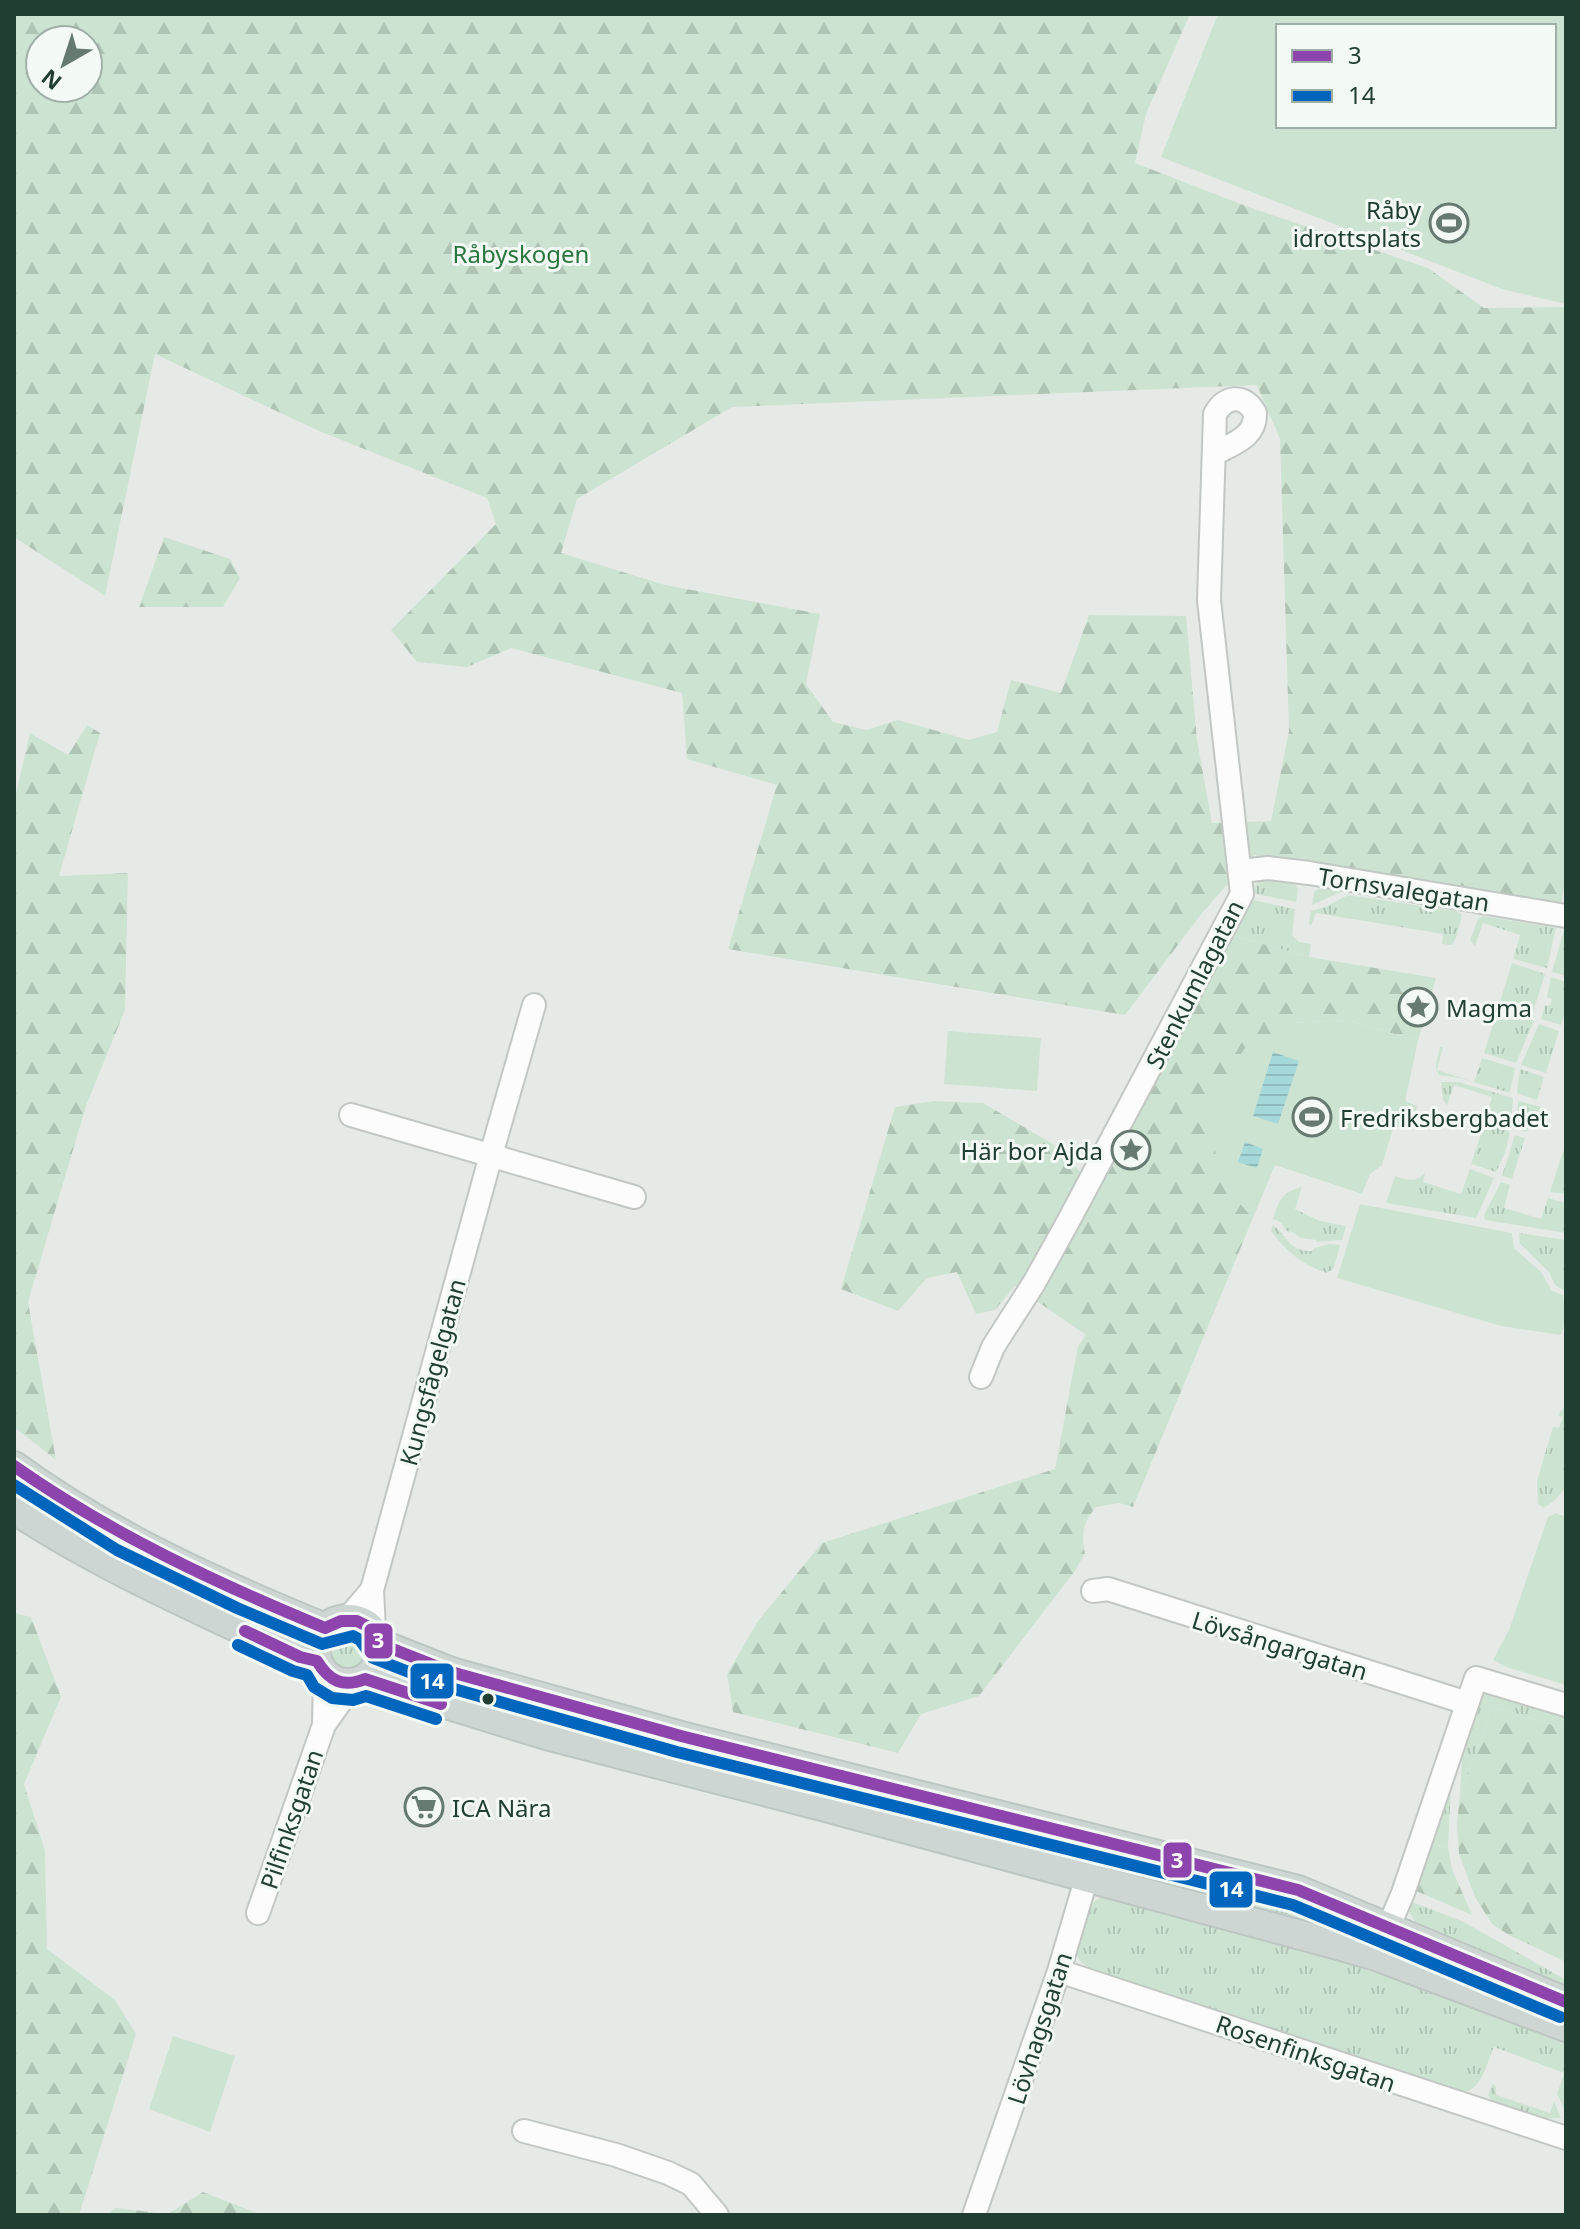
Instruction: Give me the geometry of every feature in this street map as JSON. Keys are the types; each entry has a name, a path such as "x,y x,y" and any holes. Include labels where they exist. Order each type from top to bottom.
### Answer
{"main road":[{"path":"14,1466 77,1508 175,1562 336,1623 367,1624 377,1638 451,1672 681,1736 1298,1890 1566,2002"},
{"path":"14,1509 116,1567 321,1668 338,1683 359,1682 546,1735 1088,1876 1376,1956 1566,2027"},
{"path":"321,1668 315,1649 336,1623"},
{"path":"359,1682 377,1665 377,1638"}],"street":[{"name":"Stenkumlagatan","path":"981,1377 993,1347 1069,1220 1242,894 1209,600 1216,453"},
{"name":"Tornsvalegatan","path":"1241,871 1268,868 1309,873 1566,916"},
{"name":"Kungsfågelgatan","path":"377,1638 372,1590 534,1005"},
{"path":"351,1115 634,1197"},
{"name":"Lövsångargatan","path":"1093,1591 1108,1589 1467,1703"},
{"name":"Kungsfågelgatan","path":"336,1623 372,1590"},
{"name":"Pilfinksgatan","path":"321,1668 324,1725"},
{"path":"1376,1956 1403,1893 1476,1678 1566,1705"},
{"name":"Pilfinksgatan","path":"258,1913 324,1725 359,1682"},
{"name":"Lövhagsgatan","path":"974,2215 1059,1971 1098,1839"},
{"name":"Rosenfinksgatan","path":"1059,1971 1561,2132"},
{"path":"524,2131 616,2155 668,2173 691,2184 717,2215"}],"green space":[{"name":"Råbyskogen","path":"14,14 1190,14 1146,114 1135,163 1243,205 1428,268 1484,308 1566,307 1566,879 1561,904 1254,855 1202,913 1125,1015 728,949 777,785 687,759 682,693 511,648 467,667 417,662 391,630 496,524 487,498 319,431 155,354 105,596 14,537","holes":["1257,385 1280,439 1289,731 1271,821 1212,823 1197,740 1186,616 1089,615 1061,693 1011,680 997,732 969,740 898,720 866,730 833,722 806,684 820,614 665,585 561,553 577,499 732,407"]},
{"name":"Råby idrottsplats","path":"1218,14 1566,14 1566,304 1502,289 1161,157"},
{"path":"164,537 230,559 240,578 223,607 139,607"},
{"path":"87,725 100,733 59,876 128,873 125,1010 86,1106 28,1302 56,1460 14,1427 14,803 30,733 68,755"},
{"path":"1261,878 1294,883 1298,889 1296,902 1251,893"},
{"path":"1322,887 1343,891 1312,905 1314,892"},
{"path":"1348,895 1456,911 1462,915 1456,938 1452,945 1442,944 1443,934 1316,913 1311,926 1311,911"},
{"path":"1248,899 1295,909 1292,935 1299,942 1311,944 1309,957 1224,933"},
{"path":"1483,916 1556,928 1547,968 1513,959 1520,935 1483,923 1475,946 1470,940 1478,919"},
{"path":"1566,930 1566,976 1552,972"},
{"path":"1224,933 1309,957 1436,978 1418,1041 1347,1020 1290,1023 1219,1180 1253,1218 1133,1507 1119,1503 1096,1507 1086,1523 1083,1534 1085,1553 1075,1571 979,1696 921,1714 898,1753 733,1712 727,1674 758,1621 822,1543 1055,1469 1078,1346 1086,1335 1015,1286 995,1310 976,1314 957,1272 927,1278 898,1311 841,1289 895,1107 934,1101 983,1103 1063,1150 1092,1188"},
{"path":"1512,963 1545,974 1532,1015 1499,1005"},
{"path":"1551,977 1566,982 1566,1009 1561,1025 1541,1019 1545,1005 1550,1006 1552,999 1547,997"},
{"path":"1498,1009 1534,1021 1516,1063 1484,1053"},
{"name":"Fredriksbergbadet","path":"1347,1020 1418,1041 1405,1101 1417,1106 1411,1126 1405,1125 1403,1129 1394,1126 1382,1165 1370,1174 1362,1194 1275,1165 1253,1218 1219,1180 1210,1110 1244,1049 1290,1023"},
{"path":"1539,1024 1559,1031 1546,1073 1521,1065"},
{"path":"948,1031 1041,1038 1037,1091 944,1084"},
{"path":"1440,1047 1443,1047 1437,1070 1474,1082 1482,1058 1515,1068 1510,1093 1439,1075 1437,1072 1436,1065"},
{"path":"1520,1069 1544,1077 1537,1100 1517,1093"},
{"path":"1441,1082 1459,1082 1513,1098 1511,1127 1486,1118 1492,1097 1454,1085 1447,1105 1443,1100"},
{"path":"1518,1101 1541,1107 1539,1112 1534,1111 1527,1132 1517,1129 1523,1117 1518,1116"},
{"path":"1485,1122 1510,1132 1496,1172 1471,1164"},
{"path":"1515,1135 1525,1138 1512,1179 1502,1176"},
{"path":"1563,1151 1566,1152 1566,1194 1550,1192"},
{"path":"1470,1169 1494,1178 1476,1218 1386,1203 1395,1176 1414,1179 1425,1173 1423,1182 1461,1194"},
{"path":"1501,1182 1510,1185 1504,1208 1541,1219 1548,1198 1566,1203 1566,1233 1485,1220 1484,1215"},
{"path":"1302,1187 1295,1209 1320,1221 1346,1226 1342,1240 1317,1242 1301,1238 1291,1231 1289,1233 1273,1219 1282,1198"},
{"path":"1360,1204 1512,1233 1514,1248 1541,1272 1552,1291 1563,1295 1566,1318 1561,1335 1501,1326 1337,1278"},
{"path":"1273,1225 1304,1251 1330,1244 1340,1245 1334,1268 1327,1273 1303,1262 1277,1239 1271,1231"},
{"path":"1519,1233 1566,1240 1566,1292 1555,1285 1549,1272 1520,1244"},
{"path":"1566,1404 1566,1487 1544,1508 1538,1504 1537,1481 1553,1427 1559,1428 1563,1417 1558,1415"},
{"path":"1556,1513 1566,1517 1566,1685 1506,1667 1493,1660 1509,1630 1548,1517"},
{"path":"78,1517 309,1629 301,1646 70,1534"},
{"path":"14,1613 31,1617 61,1697 24,1784 45,1851 47,1949 115,2000 136,2034 79,2215 14,2215"},
{"path":"348,1628 364,1635 371,1651 364,1667 348,1674 332,1667 325,1651 332,1635"},
{"path":"425,1672 535,1710 532,1719 421,1689"},
{"path":"1484,1688 1566,1713 1566,1729 1493,1707 1460,1793 1462,1757"},
{"path":"1493,1707 1566,1729 1566,1962 1492,1924 1475,1897 1459,1854 1457,1824 1460,1793"},
{"path":"569,1719 1069,1846 1069,1852 1061,1858 567,1730"},
{"path":"1451,1788 1448,1847 1432,1844"},
{"path":"1432,1844 1448,1847 1452,1869 1472,1915 1416,1891"},
{"path":"1119,1857 1258,1889 1363,1928 1362,1933 1356,1936 1250,1904 1120,1872 1116,1868"},
{"path":"1105,1896 1275,1940 1566,2035 1566,2113 1557,2094 1564,2073 1494,2047 1475,2087 1462,2093 1092,1969 1081,1962 1076,1940 1089,1907"},
{"path":"1409,1901 1462,1921 1566,1980 1566,1994 1417,1925 1409,1912"},
{"path":"173,2036 235,2056 210,2132 149,2109"},
{"path":"1493,2083 1496,2095 1550,2113 1554,2101 1561,2118 1539,2119 1493,2103 1488,2095"},
{"path":"203,2192 262,2215 107,2215 115,2208 168,2214"}],"water":[{"path":"1273,1052 1299,1061 1278,1124 1253,1116"},
{"path":"1245,1142 1263,1149 1257,1168 1238,1162"}],"transit line":[{"name":"3","path":"14,1466 88,1514 204,1575 325,1628 341,1621 357,1621 371,1628 380,1644 451,1672 681,1736 1298,1890 1566,2002"},
{"name":"14","path":"14,1485 117,1550 237,1608 322,1644 353,1636 360,1640 373,1658 447,1687 677,1752 1293,1905 1560,2017"},
{"name":"3","path":"245,1631 300,1657 317,1661 326,1674 337,1681 350,1683 365,1679 441,1704"},
{"name":"14","path":"238,1645 307,1675 314,1687 332,1698 353,1700 366,1696 436,1719"}],"place":[{"name":"Råby idrottsplats","path":"1449,223"},
{"name":"Magma","path":"1418,1007"},
{"name":"Fredriksbergbadet","path":"1312,1117"},
{"name":"Här bor Ajda","path":"1131,1150"},
{"name":"ICA Nära","path":"424,1807"}]}
